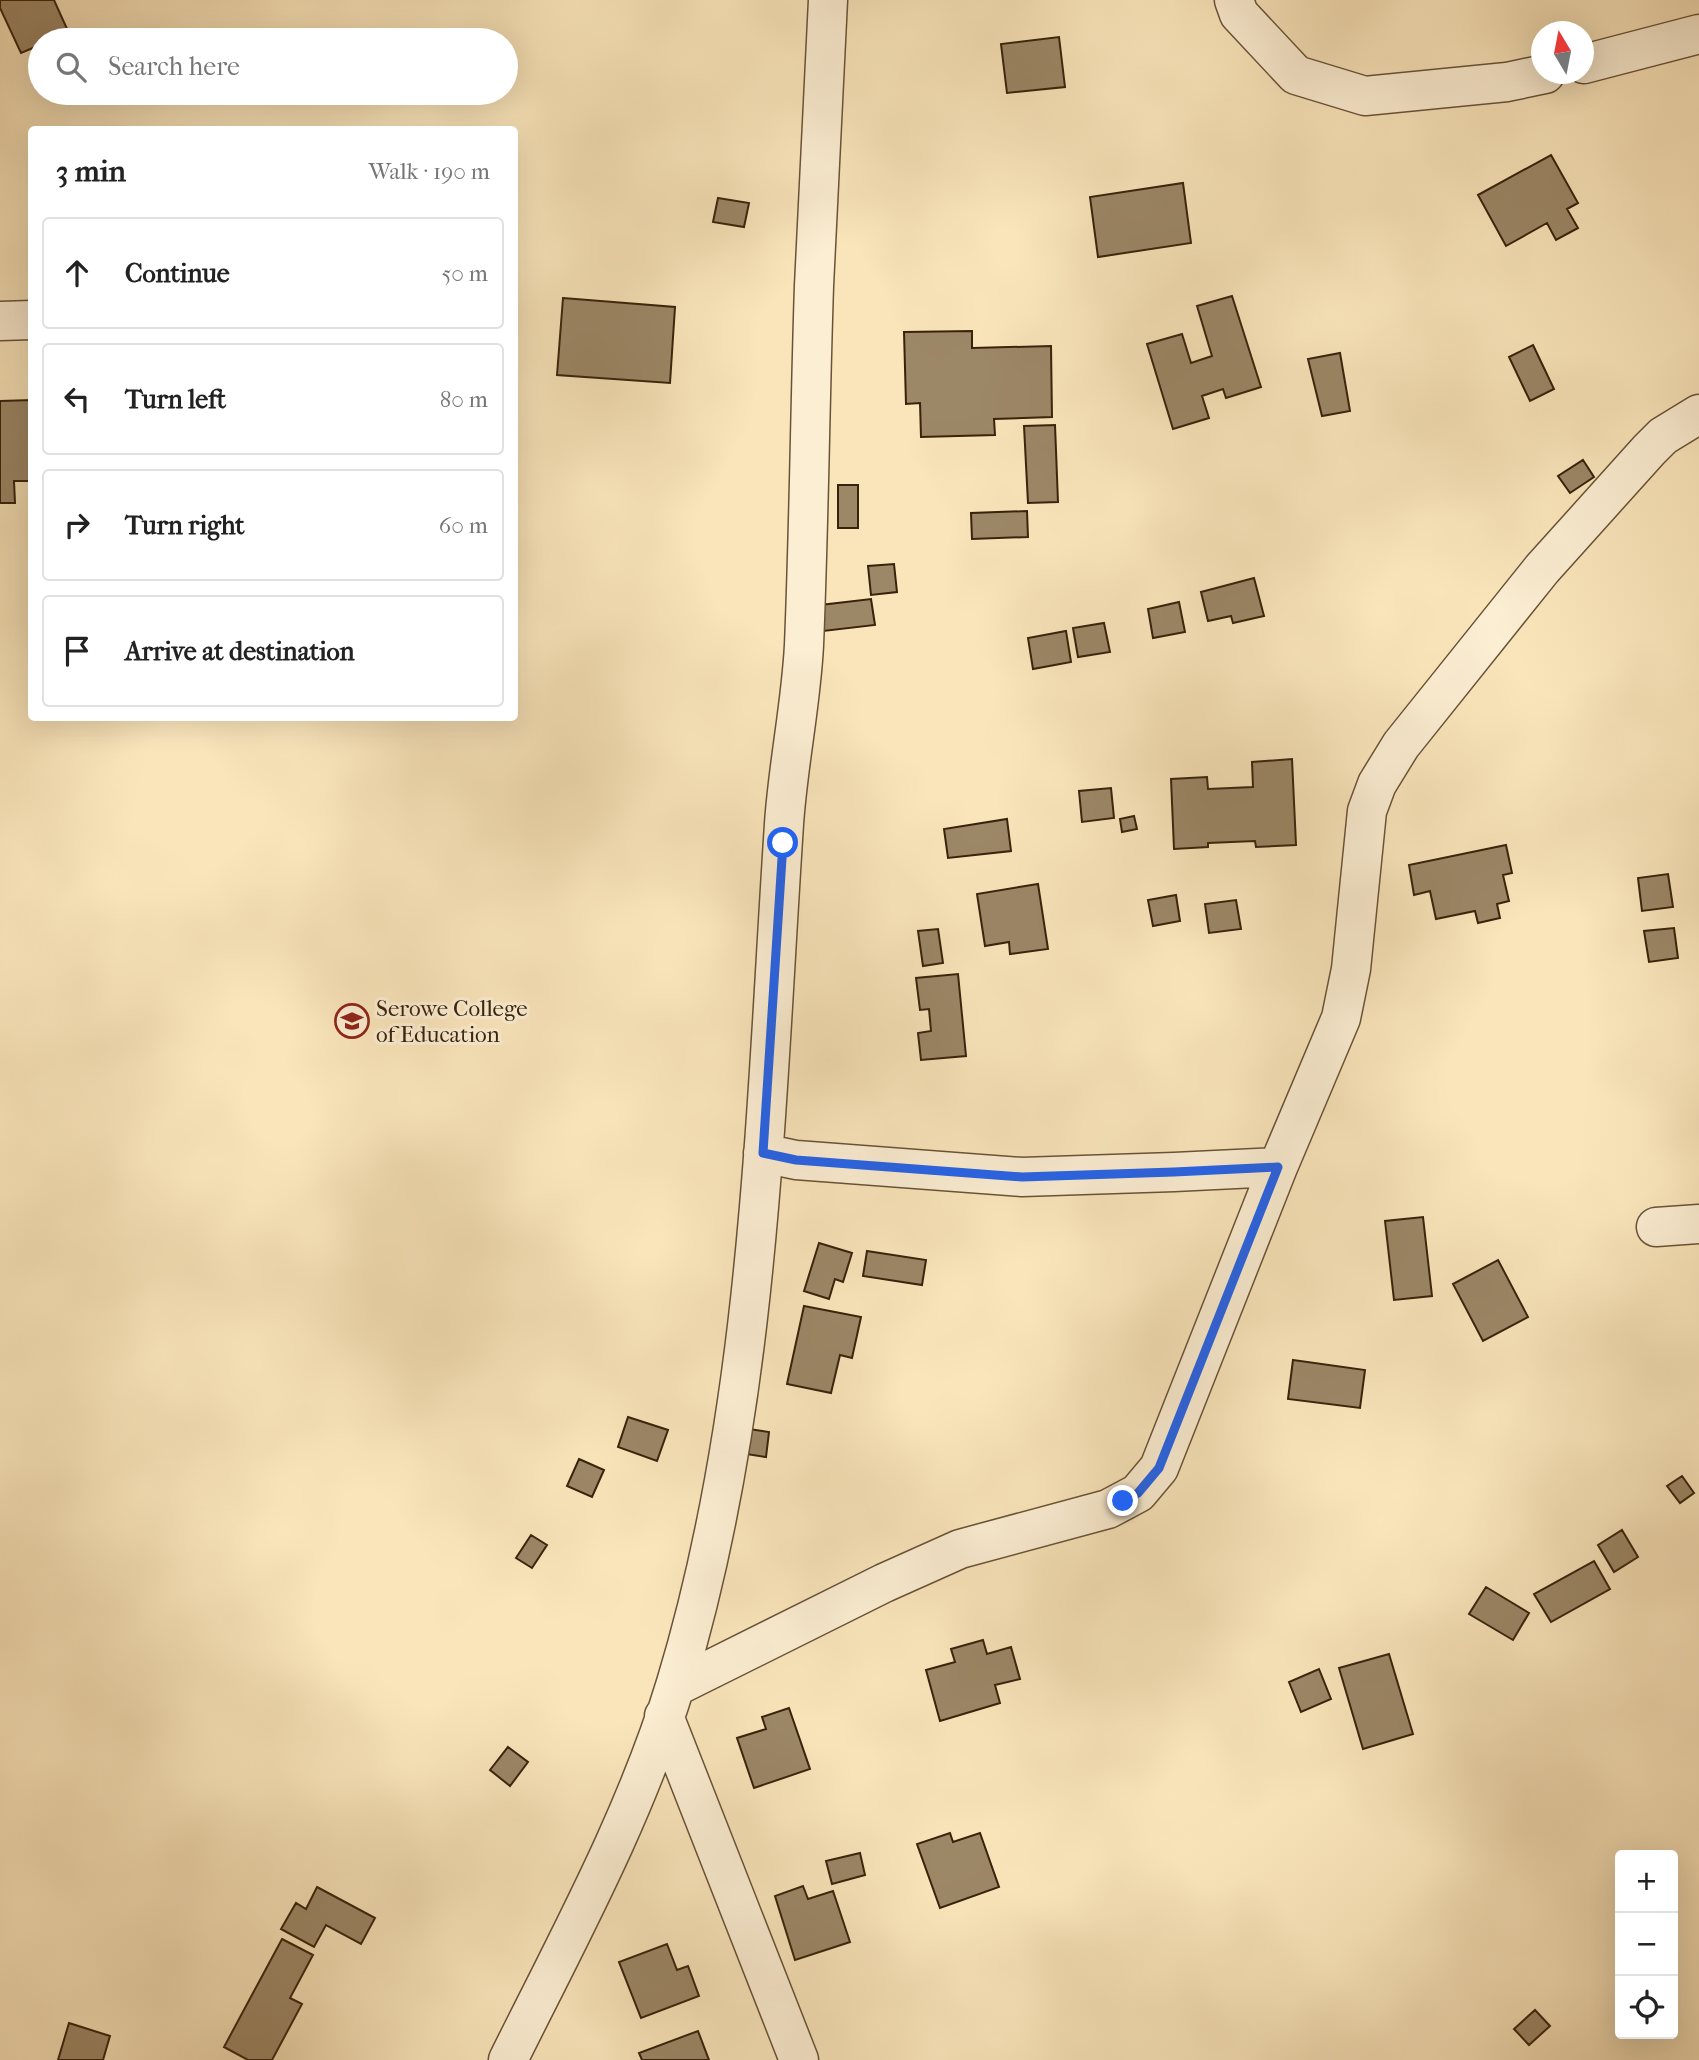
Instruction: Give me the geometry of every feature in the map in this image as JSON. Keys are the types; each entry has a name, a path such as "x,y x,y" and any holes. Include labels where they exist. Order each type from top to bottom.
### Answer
{"street":[{"path":"508,2060 625,1823 669,1701 704,1577 740,1390 763,1153 784,819 804,652 814,293 828,0"},
{"path":"1234,0 1239,14 1296,75 1365,96 1507,82 1531,77"},
{"path":"1594,61 1699,34"},
{"path":"0,321 28,320"},
{"path":"669,1701 884,1583 960,1549 1108,1509 1138,1493 1159,1468 1278,1167 1341,1018 1351,969 1367,811 1377,784 1401,745 1542,569 1663,436 1699,414"},
{"path":"763,1153 796,1160 1022,1177 1278,1167"},
{"path":"1656,1227 1699,1224"},
{"path":"669,1701 799,2060"}],"building":[{"path":"0,0 54,0 67,28 28,28 28,50 21,53 0,8"},
{"path":"1059,37 1065,87 1007,93 1001,44"},
{"path":"1551,155 1578,203 1567,209 1578,228 1556,240 1547,223 1506,246 1478,195"},
{"path":"1183,183 1191,243 1098,257 1090,197"},
{"path":"718,198 749,203 744,227 713,222"},
{"path":"1232,296 1261,387 1226,398 1223,389 1202,396 1209,418 1173,429 1147,344 1182,334 1191,363 1212,356 1197,306"},
{"path":"563,298 675,307 670,383 557,375"},
{"path":"972,331 972,348 1051,346 1052,417 994,419 995,435 921,437 920,403 906,404 904,332"},
{"path":"1533,345 1554,389 1530,401 1509,357"},
{"path":"1340,353 1350,411 1322,416 1308,359"},
{"path":"28,400 28,481 14,481 15,503 0,503 0,401"},
{"path":"1055,425 1058,502 1028,503 1024,426"},
{"path":"1583,460 1594,477 1570,493 1558,476"},
{"path":"838,485 858,485 858,528 838,528"},
{"path":"1027,511 1028,537 972,539 971,513"},
{"path":"894,564 897,592 871,595 868,566"},
{"path":"1254,578 1264,616 1233,623 1231,616 1208,621 1201,592"},
{"path":"871,599 875,625 815,632 812,606"},
{"path":"1179,602 1185,632 1153,638 1148,609"},
{"path":"1104,623 1110,652 1078,657 1073,628"},
{"path":"1066,631 1071,662 1033,669 1028,638"},
{"path":"1292,759 1296,845 1256,847 1255,841 1208,843 1208,847 1174,849 1171,779 1207,777 1208,789 1253,787 1252,762"},
{"path":"1111,788 1114,818 1082,822 1079,791"},
{"path":"1134,816 1137,829 1122,832 1120,819"},
{"path":"1007,819 1011,851 948,858 944,829"},
{"path":"1506,845 1512,873 1503,875 1509,901 1497,904 1500,918 1478,923 1475,911 1436,919 1430,891 1414,895 1409,865"},
{"path":"1668,874 1673,907 1642,911 1638,878"},
{"path":"1038,884 1048,949 1010,954 1009,942 985,946 977,894"},
{"path":"1176,895 1180,921 1153,926 1148,900"},
{"path":"1236,900 1241,929 1209,933 1205,904"},
{"path":"1674,928 1678,958 1649,962 1644,931"},
{"path":"938,929 943,963 923,966 918,931"},
{"path":"958,974 966,1056 921,1060 918,1033 931,1031 929,1009 920,1010 916,978"},
{"path":"1423,1217 1432,1296 1394,1300 1385,1221"},
{"path":"819,1243 852,1253 843,1282 835,1279 829,1299 804,1291"},
{"path":"867,1251 926,1260 922,1285 863,1276"},
{"path":"1498,1260 1528,1317 1483,1341 1453,1284"},
{"path":"804,1306 861,1317 852,1358 840,1355 831,1393 787,1384"},
{"path":"1293,1360 1365,1370 1360,1408 1288,1399"},
{"path":"628,1417 668,1430 657,1461 618,1447"},
{"path":"749,1429 769,1432 766,1457 746,1454"},
{"path":"579,1459 604,1470 592,1497 567,1486"},
{"path":"1682,1476 1694,1493 1680,1503 1667,1486"},
{"path":"1622,1530 1638,1557 1614,1572 1598,1545"},
{"path":"531,1535 547,1545 532,1568 516,1558"},
{"path":"1594,1561 1610,1589 1551,1622 1534,1594"},
{"path":"1486,1587 1529,1613 1513,1640 1469,1614"},
{"path":"983,1640 987,1654 1011,1647 1020,1679 995,1685 1000,1703 940,1721 926,1670 955,1662 951,1649"},
{"path":"1389,1654 1413,1734 1363,1749 1339,1668"},
{"path":"1319,1669 1331,1699 1301,1712 1289,1682"},
{"path":"789,1708 810,1769 754,1788 737,1738 766,1729 762,1717"},
{"path":"508,1747 528,1762 510,1786 490,1770"},
{"path":"950,1833 953,1842 980,1833 999,1887 940,1908 917,1844"},
{"path":"860,1853 865,1875 832,1884 826,1861"},
{"path":"803,1886 808,1899 833,1891 850,1942 795,1960 775,1896"},
{"path":"317,1887 375,1918 361,1944 326,1925 314,1947 281,1929 296,1903 306,1909"},
{"path":"282,1939 313,1955 290,1998 302,2004 272,2060 248,2060 224,2047"},
{"path":"667,1944 677,1970 688,1966 699,1996 641,2018 619,1962"},
{"path":"1535,2010 1550,2026 1529,2045 1514,2029"},
{"path":"69,2023 110,2036 103,2060 58,2060"},
{"path":"698,2031 709,2060 642,2060 639,2053"}],"place":[{"name":"Serowe College of Education","path":"352,1021"}],"route":[{"path":"783,843 763,1153 796,1160 1022,1177 1278,1167 1159,1468 1138,1493 1123,1501"}]}
